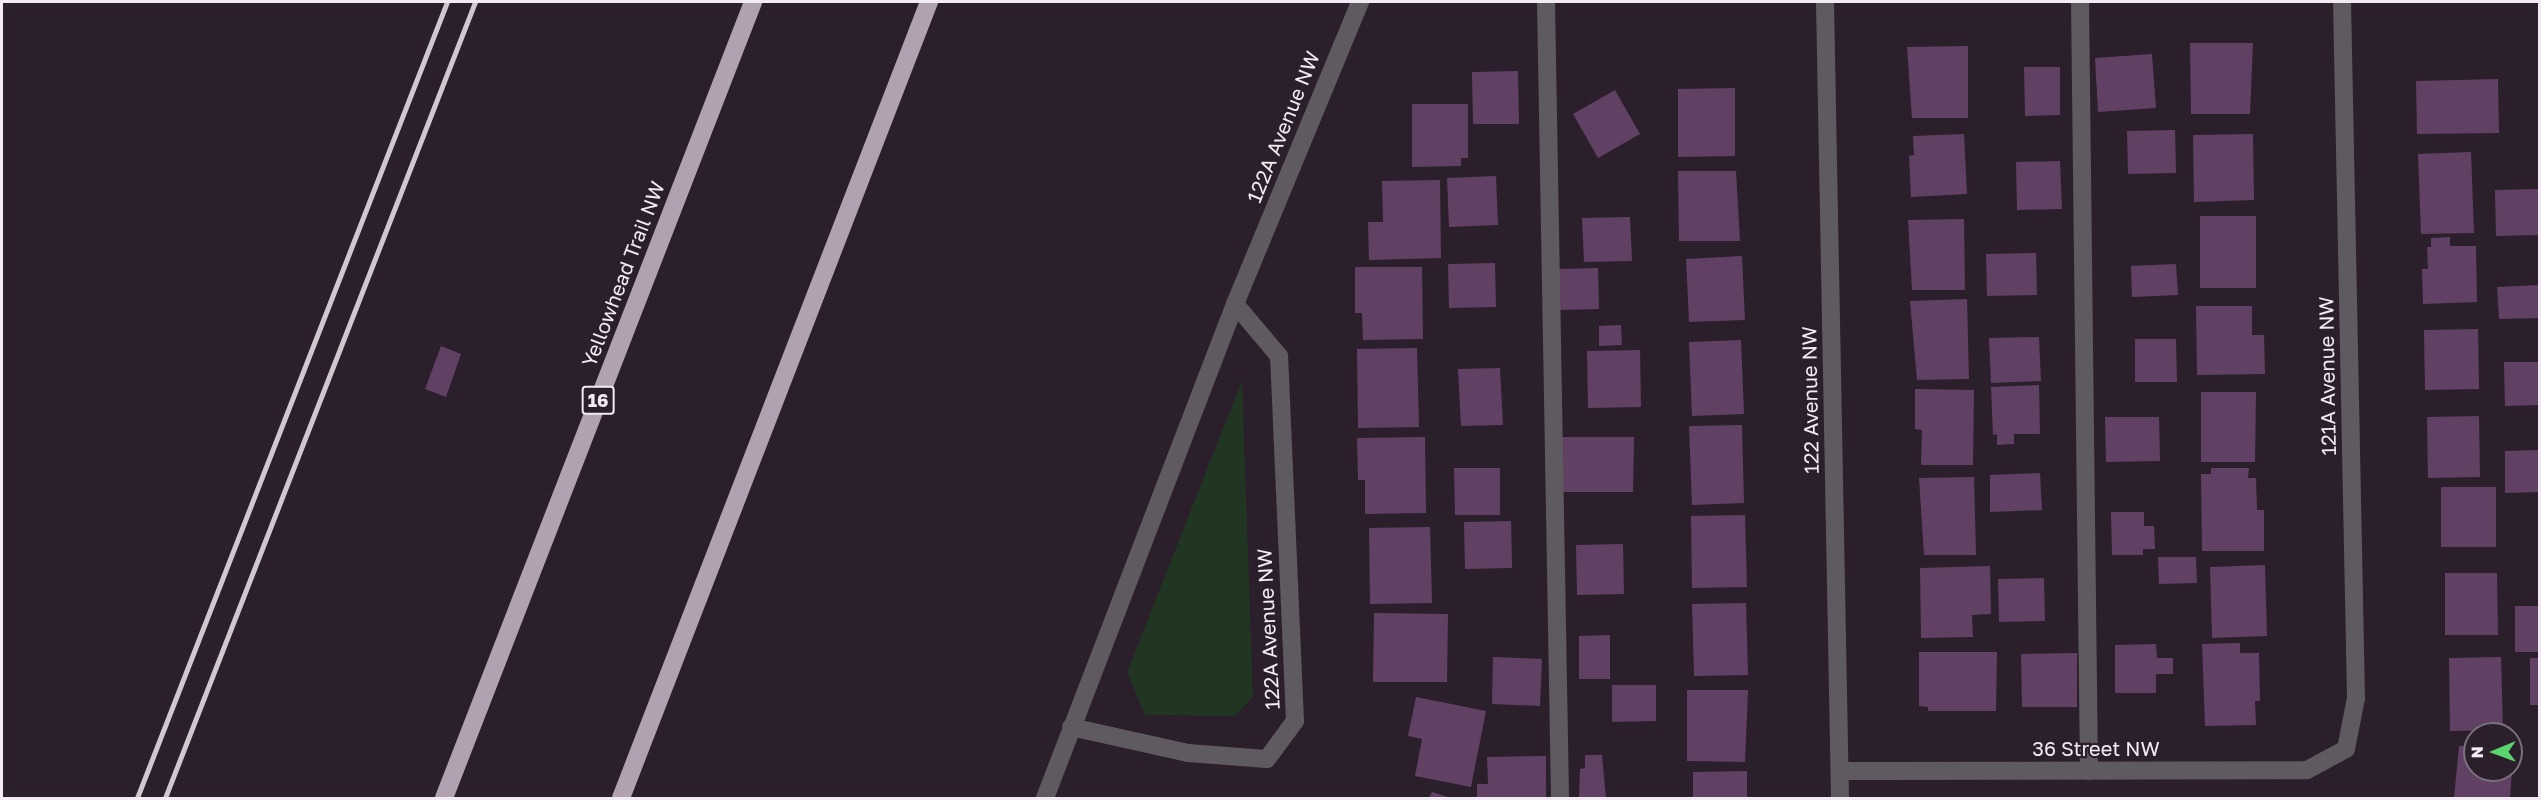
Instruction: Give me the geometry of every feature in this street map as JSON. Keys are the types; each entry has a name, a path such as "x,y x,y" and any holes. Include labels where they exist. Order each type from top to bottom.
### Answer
{"highway":[{"name":"Yellowhead Trail NW","path":"444,798 753,2"},
{"path":"621,798 929,2"}],"street":[{"name":"122A Avenue NW","path":"1045,798 1235,304 1360,2"},
{"path":"1546,2 1560,798"},
{"name":"122 Avenue NW","path":"1825,2 1840,798"},
{"path":"2080,2 2090,771"},
{"name":"121A Avenue NW","path":"2342,2 2356,698 2346,749"},
{"name":"122A Avenue NW","path":"1071,727 1188,753 1267,759 1295,721 1279,356 1235,304"},
{"name":"36 Street NW","path":"1840,771 2307,770 2346,749"}],"green space":[{"path":"1242,381 1253,697 1235,716 1145,715 1127,672"}],"building":[{"path":"2190,43 2253,43 2250,114 2191,114"},
{"path":"1968,46 1968,118 1912,118 1907,47"},
{"path":"2152,54 2156,108 2098,112 2095,58"},
{"path":"2024,67 2060,67 2060,115 2025,116"},
{"path":"1518,71 1519,124 1473,124 1472,72"},
{"path":"2498,79 2499,133 2417,134 2416,81"},
{"path":"1735,88 1735,156 1678,157 1678,89"},
{"path":"1615,90 1640,134 1598,158 1573,114"},
{"path":"1412,104 1468,104 1468,158 1461,158 1461,166 1412,167"},
{"path":"2175,130 2176,173 2128,174 2127,131"},
{"path":"1964,134 1967,194 1911,197 1909,156 1914,155 1913,136"},
{"path":"2253,134 2254,200 2194,202 2193,135"},
{"path":"2471,152 2474,233 2421,234 2418,154"},
{"path":"2060,161 2062,209 2017,210 2016,162"},
{"path":"1678,171 1736,171 1740,241 1679,241"},
{"path":"1496,176 1498,225 1449,227 1447,178"},
{"path":"1440,180 1441,258 1369,260 1368,222 1383,222 1382,181"},
{"path":"2540,189 2540,235 2496,236 2495,190"},
{"path":"2200,216 2256,216 2256,288 2200,288"},
{"path":"1630,217 1632,261 1584,262 1582,218"},
{"path":"1964,219 1965,290 1912,290 1908,220"},
{"path":"2450,237 2450,246 2476,246 2477,302 2423,304 2422,269 2428,269 2427,247 2431,247 2431,238"},
{"path":"2036,253 2037,295 1987,296 1986,254"},
{"path":"1742,256 1745,320 1689,322 1686,259"},
{"path":"1495,263 1496,307 1449,308 1448,264"},
{"path":"2176,264 2178,295 2132,297 2131,266"},
{"path":"1355,267 1422,267 1423,339 1363,340 1362,313 1355,313"},
{"path":"1598,268 1599,309 1559,310 1558,269"},
{"path":"2540,285 2540,318 2499,319 2497,287"},
{"path":"1967,299 1969,379 1917,380 1910,301"},
{"path":"2196,306 2252,306 2252,335 2264,335 2265,374 2197,375"},
{"path":"1621,325 1622,345 1599,346 1599,326"},
{"path":"2478,329 2479,389 2425,390 2424,330"},
{"path":"2039,337 2041,381 1991,383 1989,338"},
{"path":"2135,339 2176,339 2177,382 2135,382"},
{"path":"1741,340 1744,414 1692,416 1689,342"},
{"path":"441,346 461,354 446,397 425,389"},
{"path":"1417,348 1419,427 1358,428 1357,349"},
{"path":"1640,350 1641,407 1588,408 1587,351"},
{"path":"2504,362 2540,362 2540,405 2505,406"},
{"path":"1500,368 1503,425 1461,426 1458,369"},
{"path":"2039,385 2040,434 2014,434 2014,444 1997,445 1997,434 1993,435 1991,387"},
{"path":"1915,389 1974,390 1973,465 1921,465 1922,430 1915,429"},
{"path":"2201,392 2256,392 2255,462 2201,462"},
{"path":"2479,416 2480,477 2428,478 2427,417"},
{"path":"2105,417 2159,417 2160,461 2106,462"},
{"path":"1742,425 1744,503 1692,505 1689,426"},
{"path":"1425,437 1426,513 1365,514 1365,480 1358,480 1357,438"},
{"path":"1561,437 1634,437 1633,492 1561,492"},
{"path":"2540,450 2540,492 2505,493 2505,451"},
{"path":"1454,468 1500,468 1500,515 1455,515"},
{"path":"2211,468 2249,468 2248,478 2256,478 2257,510 2264,510 2264,551 2202,551 2201,474 2211,474"},
{"path":"2040,473 2042,510 1990,512 1990,475"},
{"path":"1974,477 1976,555 1924,555 1919,478"},
{"path":"2441,487 2496,487 2496,547 2441,547"},
{"path":"2111,512 2144,512 2144,526 2154,526 2155,549 2143,549 2143,555 2112,555"},
{"path":"1745,515 1747,587 1692,588 1691,516"},
{"path":"1511,521 1512,568 1465,569 1464,522"},
{"path":"1430,527 1432,603 1370,604 1369,528"},
{"path":"1623,544 1624,594 1577,595 1576,545"},
{"path":"2158,557 2196,557 2197,583 2159,584"},
{"path":"2265,565 2267,636 2212,638 2210,567"},
{"path":"1990,566 1991,614 1972,615 1973,637 1921,638 1920,568"},
{"path":"2445,573 2497,573 2498,635 2445,635"},
{"path":"2044,578 2045,621 1999,622 1998,579"},
{"path":"1746,603 1748,675 1694,676 1692,604"},
{"path":"2515,606 2540,606 2540,652 2515,652"},
{"path":"1374,613 1448,614 1447,682 1373,682"},
{"path":"1610,635 1610,679 1579,679 1579,636"},
{"path":"2240,643 2240,653 2259,653 2260,701 2255,701 2256,725 2205,726 2202,644"},
{"path":"2156,644 2157,658 2173,658 2173,674 2156,674 2156,693 2115,693 2115,645"},
{"path":"1919,652 1997,652 1996,711 1928,711 1928,707 1919,706"},
{"path":"2077,653 2077,707 2022,707 2021,654"},
{"path":"1493,657 1542,659 1540,706 1492,704"},
{"path":"2501,657 2503,722 2463,722 2463,731 2450,731 2449,658"},
{"path":"2530,658 2540,658 2540,705 2530,705"},
{"path":"1612,685 1656,685 1656,721 1612,722"},
{"path":"1687,690 1748,690 1745,762 1687,761"},
{"path":"1416,697 1486,711 1471,787 1415,776 1422,739 1408,736"},
{"path":"2459,746 2463,746 2463,782 2511,782 2510,798 2454,798"},
{"path":"1585,755 1602,755 1606,798 1579,798 1580,769 1585,768"},
{"path":"1546,756 1546,798 1477,798 1477,784 1488,784 1487,757"},
{"path":"1747,771 1747,798 1693,798 1693,772"},
{"path":"1432,792 1451,798 1429,798"}],"railway":[{"path":"137,798 447,2"},
{"path":"165,798 475,2"}]}
